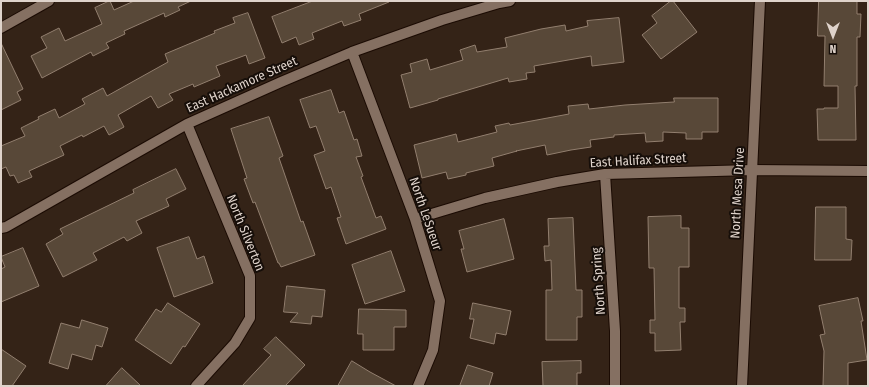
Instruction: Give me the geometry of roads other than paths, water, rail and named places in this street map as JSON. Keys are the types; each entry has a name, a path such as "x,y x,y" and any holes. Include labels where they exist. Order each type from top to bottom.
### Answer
{"street":[{"path":"1,28 49,1"},
{"name":"East Hackamore Street","path":"1,228 6,227 186,124 352,52 442,20 510,1"},
{"name":"North Mesa Drive","path":"742,386 760,1"},
{"name":"North LeSueur","path":"352,52 415,219 440,301 433,350 418,386"},
{"name":"North Silverton","path":"186,124 250,276 250,318 235,343 196,386"},
{"name":"East Halifax Street","path":"415,219 485,198 557,182 605,174 752,170 868,171"},
{"name":"North Spring","path":"605,174 615,330 615,386"}]}
